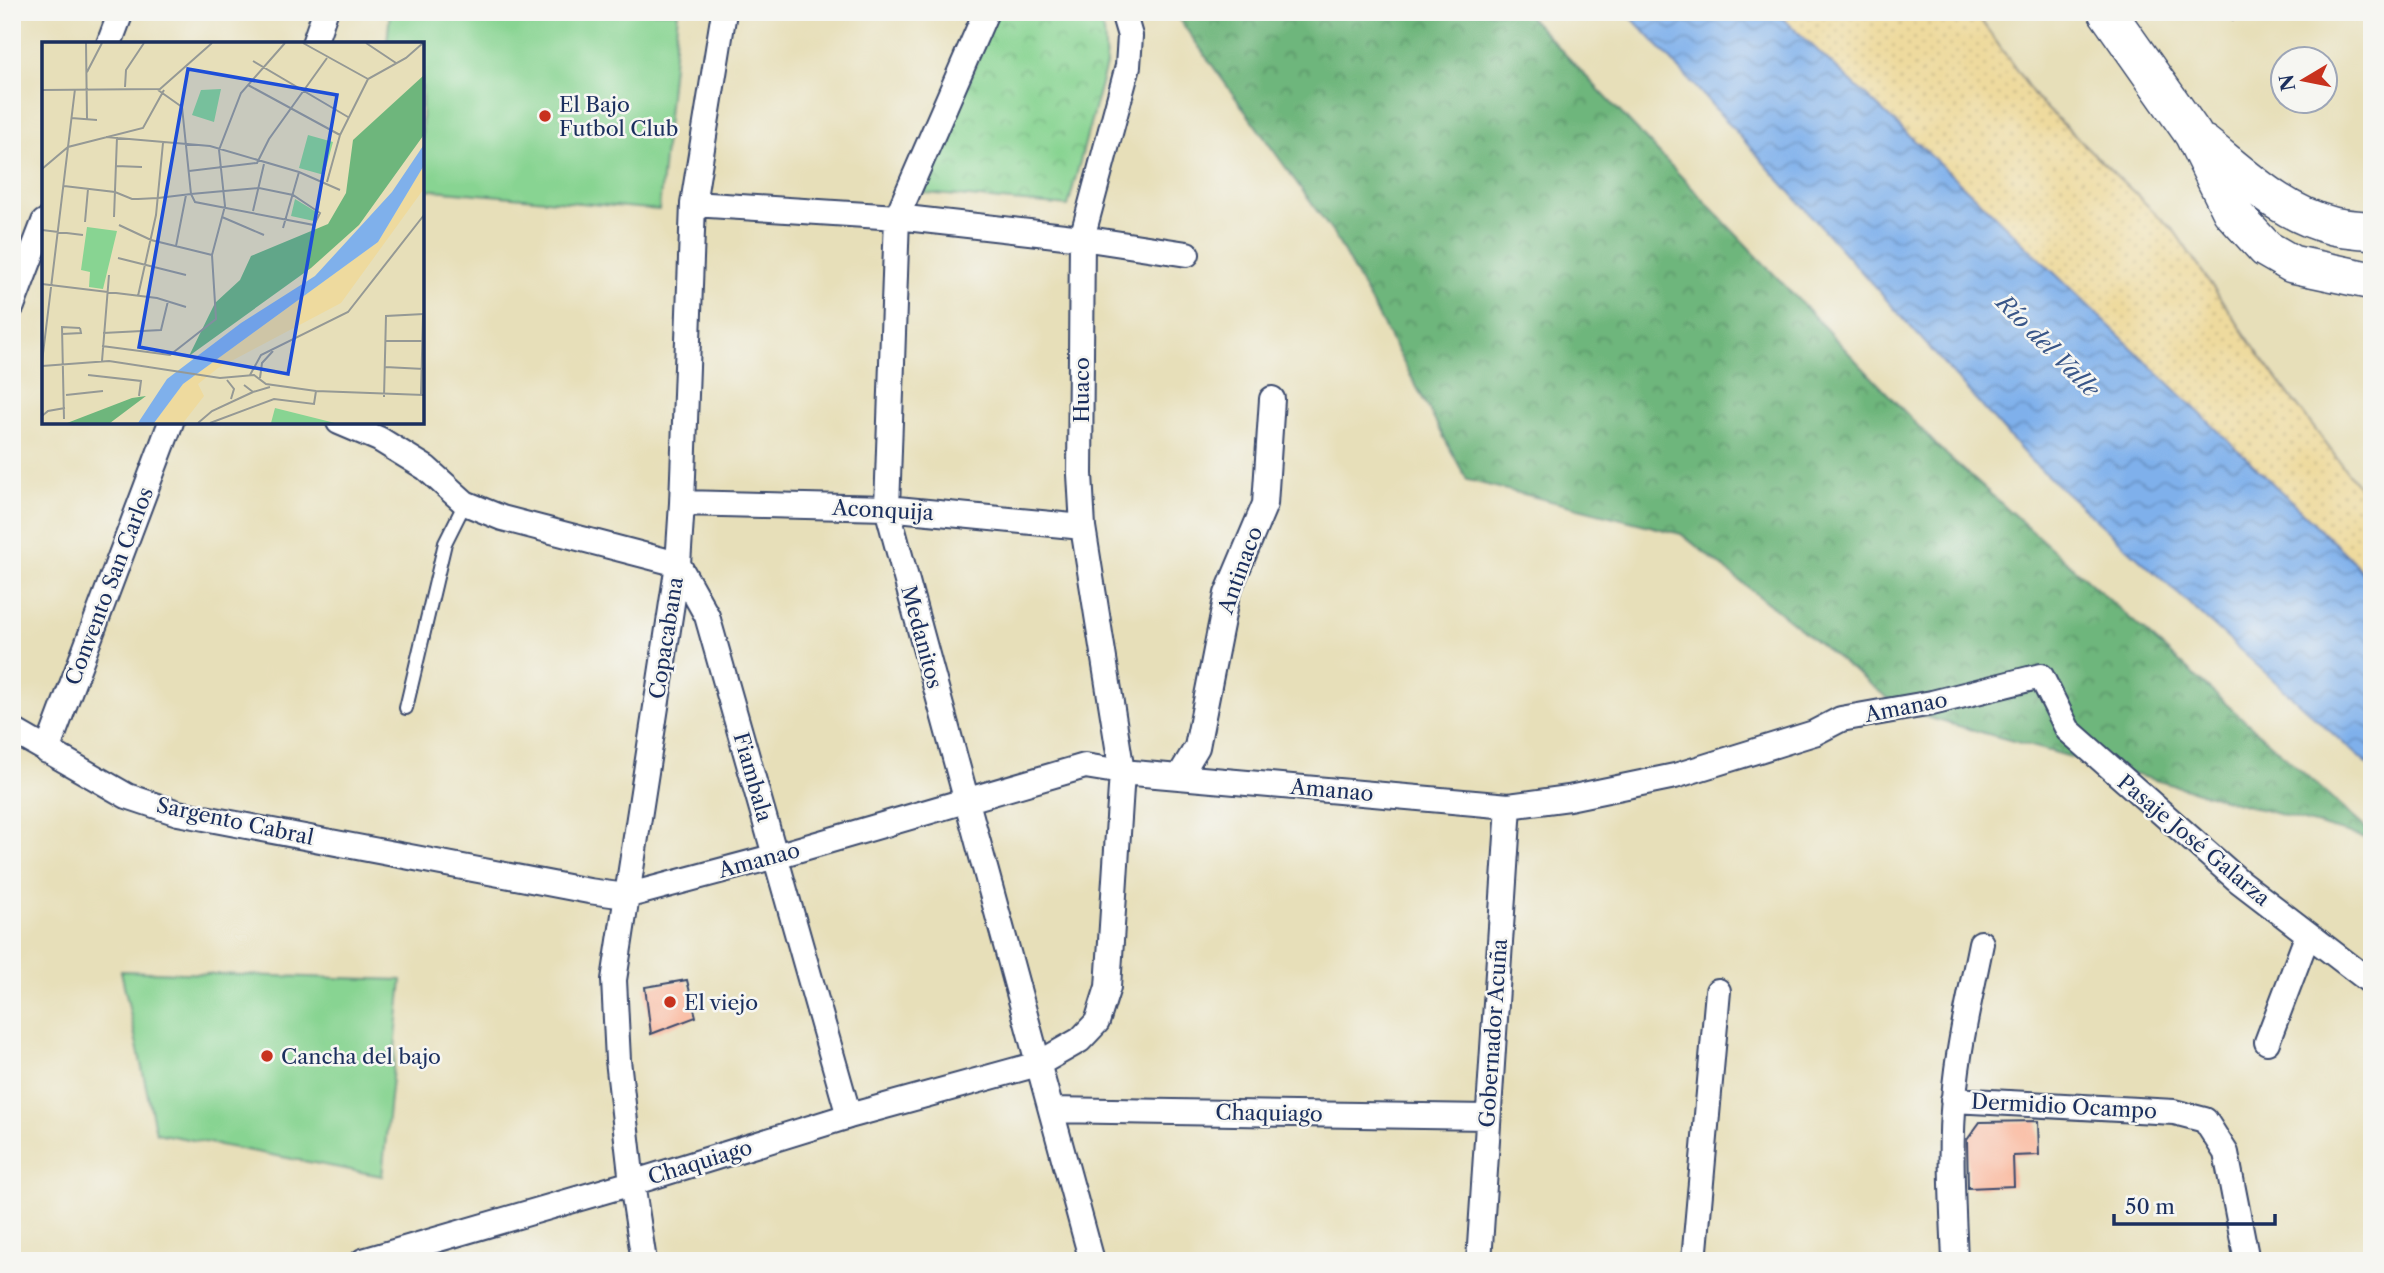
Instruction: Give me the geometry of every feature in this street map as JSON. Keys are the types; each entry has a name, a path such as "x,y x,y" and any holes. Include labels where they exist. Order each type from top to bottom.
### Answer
{"main road":[{"path":"2107,12 2193,134 2231,211 2266,249 2292,264 2372,281"},
{"path":"2193,134 2269,197 2306,217 2334,226 2372,231"}],"street":[{"path":"110,42 121,12"},
{"path":"315,42 326,12"},
{"name":"Copacabana","path":"644,1261 618,1060 614,980 678,564 693,204 724,12"},
{"name":"Medanitos","path":"986,12 897,217 887,508 1092,1261"},
{"name":"Huaco","path":"1122,772 1083,527 1080,474 1082,238 1128,66 1130,36 1123,12"},
{"path":"693,204 897,217 1082,238 1187,254"},
{"path":"12,306 42,228"},
{"name":"Antinaco","path":"1180,777 1197,747 1227,594 1265,504 1272,400"},
{"name":"Convento San Carlos","path":"47,751 170,424"},
{"path":"344,424 379,439 426,468 465,503 502,518 678,564"},
{"name":"Aconquija","path":"682,503 887,508 1083,527"},
{"name":"Fiambala","path":"678,564 707,616 849,1116"},
{"name":"Amanao","path":"626,896 776,856 1085,766 1122,772 1509,806 1675,776 1814,733 1841,719 1932,703 2040,676"},
{"name":"Pasaje José Galarza","path":"2040,676 2068,730 2239,881 2372,983"},
{"name":"Sargento Cabral","path":"12,730 127,796 178,813 626,896"},
{"path":"1038,1064 1080,1040 1097,1022 1108,987 1122,772"},
{"name":"Gobernador Acuña","path":"1479,1261 1509,806"},
{"path":"2267,1042 2308,933"},
{"path":"1955,1261 1952,1196 1953,1100 1981,943"},
{"path":"1694,1261 1718,991"},
{"name":"Chaquiago","path":"363,1261 632,1183 849,1116 1038,1064"},
{"name":"Dermidio Ocampo","path":"1953,1100 2174,1112 2205,1120 2226,1153 2247,1261"},
{"name":"Chaquiago","path":"1051,1110 1488,1117"}],"lane":[{"path":"406,708 445,542 465,503"}],"path":[{"path":"2228,12 2233,19 2272,19 2283,12"}],"green space":[{"name":"El Bajo Futbol Club","path":"390,12 678,12 659,210 424,189 424,42 387,42"},
{"path":"997,12 1089,12 1104,31 1106,65 1068,206 924,193"},
{"path":"1174,12 1525,12 1939,448 2372,834 2372,840 1904,711 1681,534 1467,480 1335,236"},
{"name":"Cancha del bajo","path":"121,971 402,980 382,1176 156,1133"}],"sand":[{"path":"1776,12 1975,12 2037,99 2175,232 2260,356 2372,505 2372,585 2350,558 1987,208"}],"water":[{"name":"Río del Valle","path":"1626,12 1776,12 1987,208 2350,558 2372,585 2372,769 2030,460"}],"building":[{"name":"El viejo","path":"687,980 696,1017 651,1034 645,987"},
{"path":"2038,1121 2039,1155 2013,1156 2014,1186 1968,1188 1967,1140 1980,1122"}],"place":[{"name":"El Bajo Futbol Club","path":"545,116"},
{"name":"El viejo","path":"670,1002"},
{"name":"Cancha del bajo","path":"267,1056"}]}
